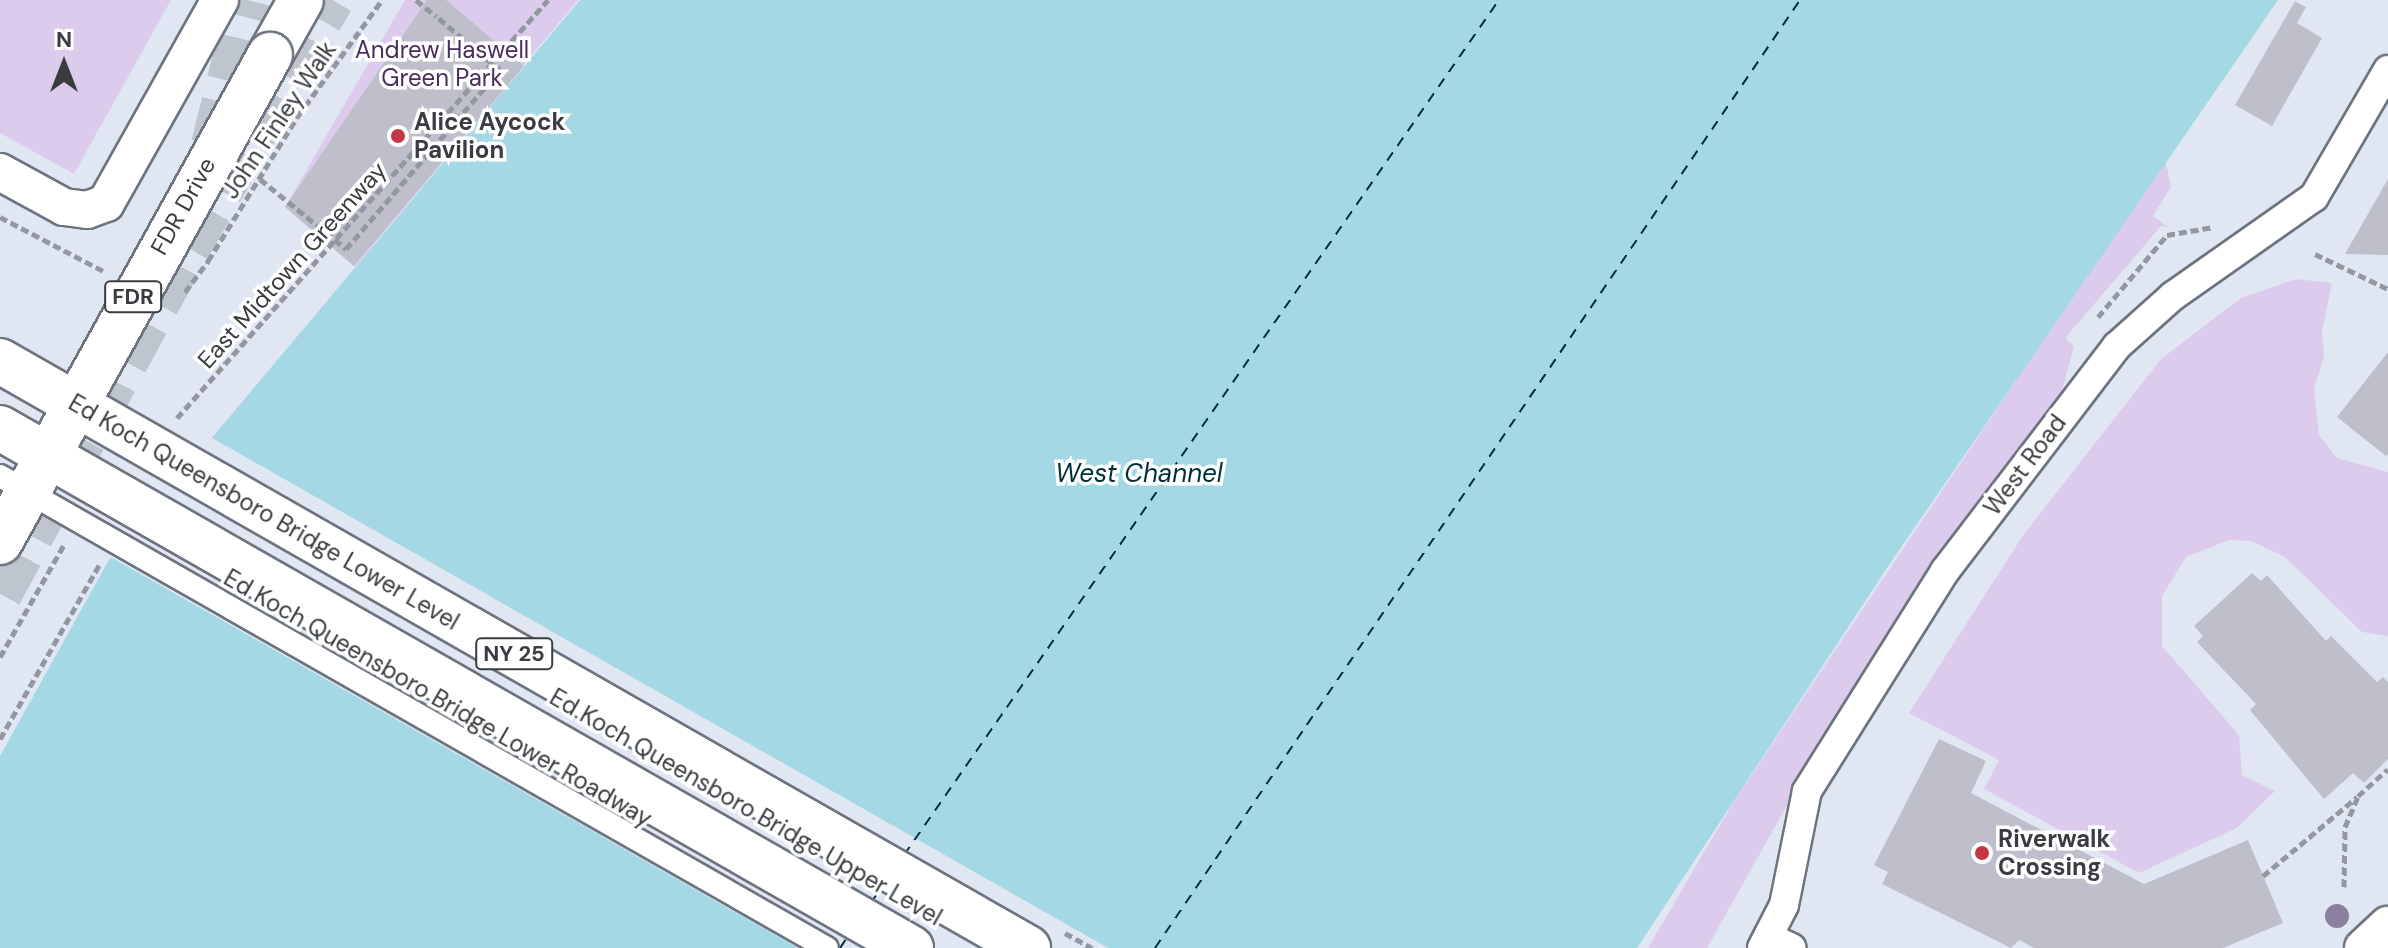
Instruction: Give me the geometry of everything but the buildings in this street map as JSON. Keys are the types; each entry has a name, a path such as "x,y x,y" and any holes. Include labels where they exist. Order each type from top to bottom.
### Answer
{"highway":[{"path":"270,55 282,0"},
{"name":"FDR Drive","path":"0,542 301,0"},
{"name":"Ed Koch Queensboro Bridge Lower Level","path":"0,361 1028,948"},
{"name":"Ed Koch Queensboro Bridge Upper Level","path":"0,380 992,948"},
{"name":"Ed Koch Queensboro Bridge Upper Level","path":"0,428 911,948"},
{"name":"Ed Koch Queensboro Bridge Lower Roadway","path":"0,448 876,948"}],"street":[{"path":"0,172 64,207 93,208 116,190 220,0"},
{"name":"West Road","path":"1774,944 1807,791 1945,571 2117,346 2173,296 2314,197 2388,70"},
{"path":"0,476 827,948"},
{"path":"2363,948 2388,925"}],"path":[{"name":"John Finley Walk","path":"208,261 382,0"},
{"path":"260,179 346,249 500,70 416,0"},
{"name":"East Midtown Greenway","path":"166,431 548,0"},
{"path":"2086,330 2167,235 2222,226"},
{"path":"2315,254 2388,289"},
{"path":"0,657 69,537"},
{"path":"0,739 105,555"},
{"path":"2263,876 2388,769"},
{"path":"2344,887 2345,827 2358,796"}],"green space":[{"path":"0,0 171,0 74,174 0,133"},
{"name":"Andrew Haswell Green Park","path":"405,0 578,0 355,267 285,207"},
{"path":"2165,158 2171,187 2153,216 2168,227 2161,226 2065,338 2074,346 2061,394 1943,551 1852,690 1707,948 1648,948 1734,801"},
{"path":"2296,279 2332,283 2322,331 2324,358 2314,388 2319,435 2337,458 2388,472 2388,636 2362,632 2285,557 2251,541 2229,540 2186,557 2162,596 2162,646 2239,735 2242,775 2275,791 2237,828 2139,873 1984,789 1999,760 1909,713 2024,534 2161,359 2241,298"}],"water":[{"name":"West Channel","path":"580,0 2278,0 1893,559 1637,948 0,948 0,690"}],"pier":[{"path":"207,435 1108,948 798,948 107,555"},
{"path":"106,556 110,558 0,756 0,683"}],"ferry route":[{"path":"904,855 1499,0"},
{"path":"1155,948 1800,0"},
{"path":"872,901 880,890"},
{"path":"840,948 848,936"}],"tunnel":[{"path":"213,145 249,0"},
{"path":"0,594 188,248 332,0"}],"place":[{"name":"Alice Aycock Pavilion","path":"398,136"},
{"name":"Riverwalk Crossing","path":"1982,853"}]}
